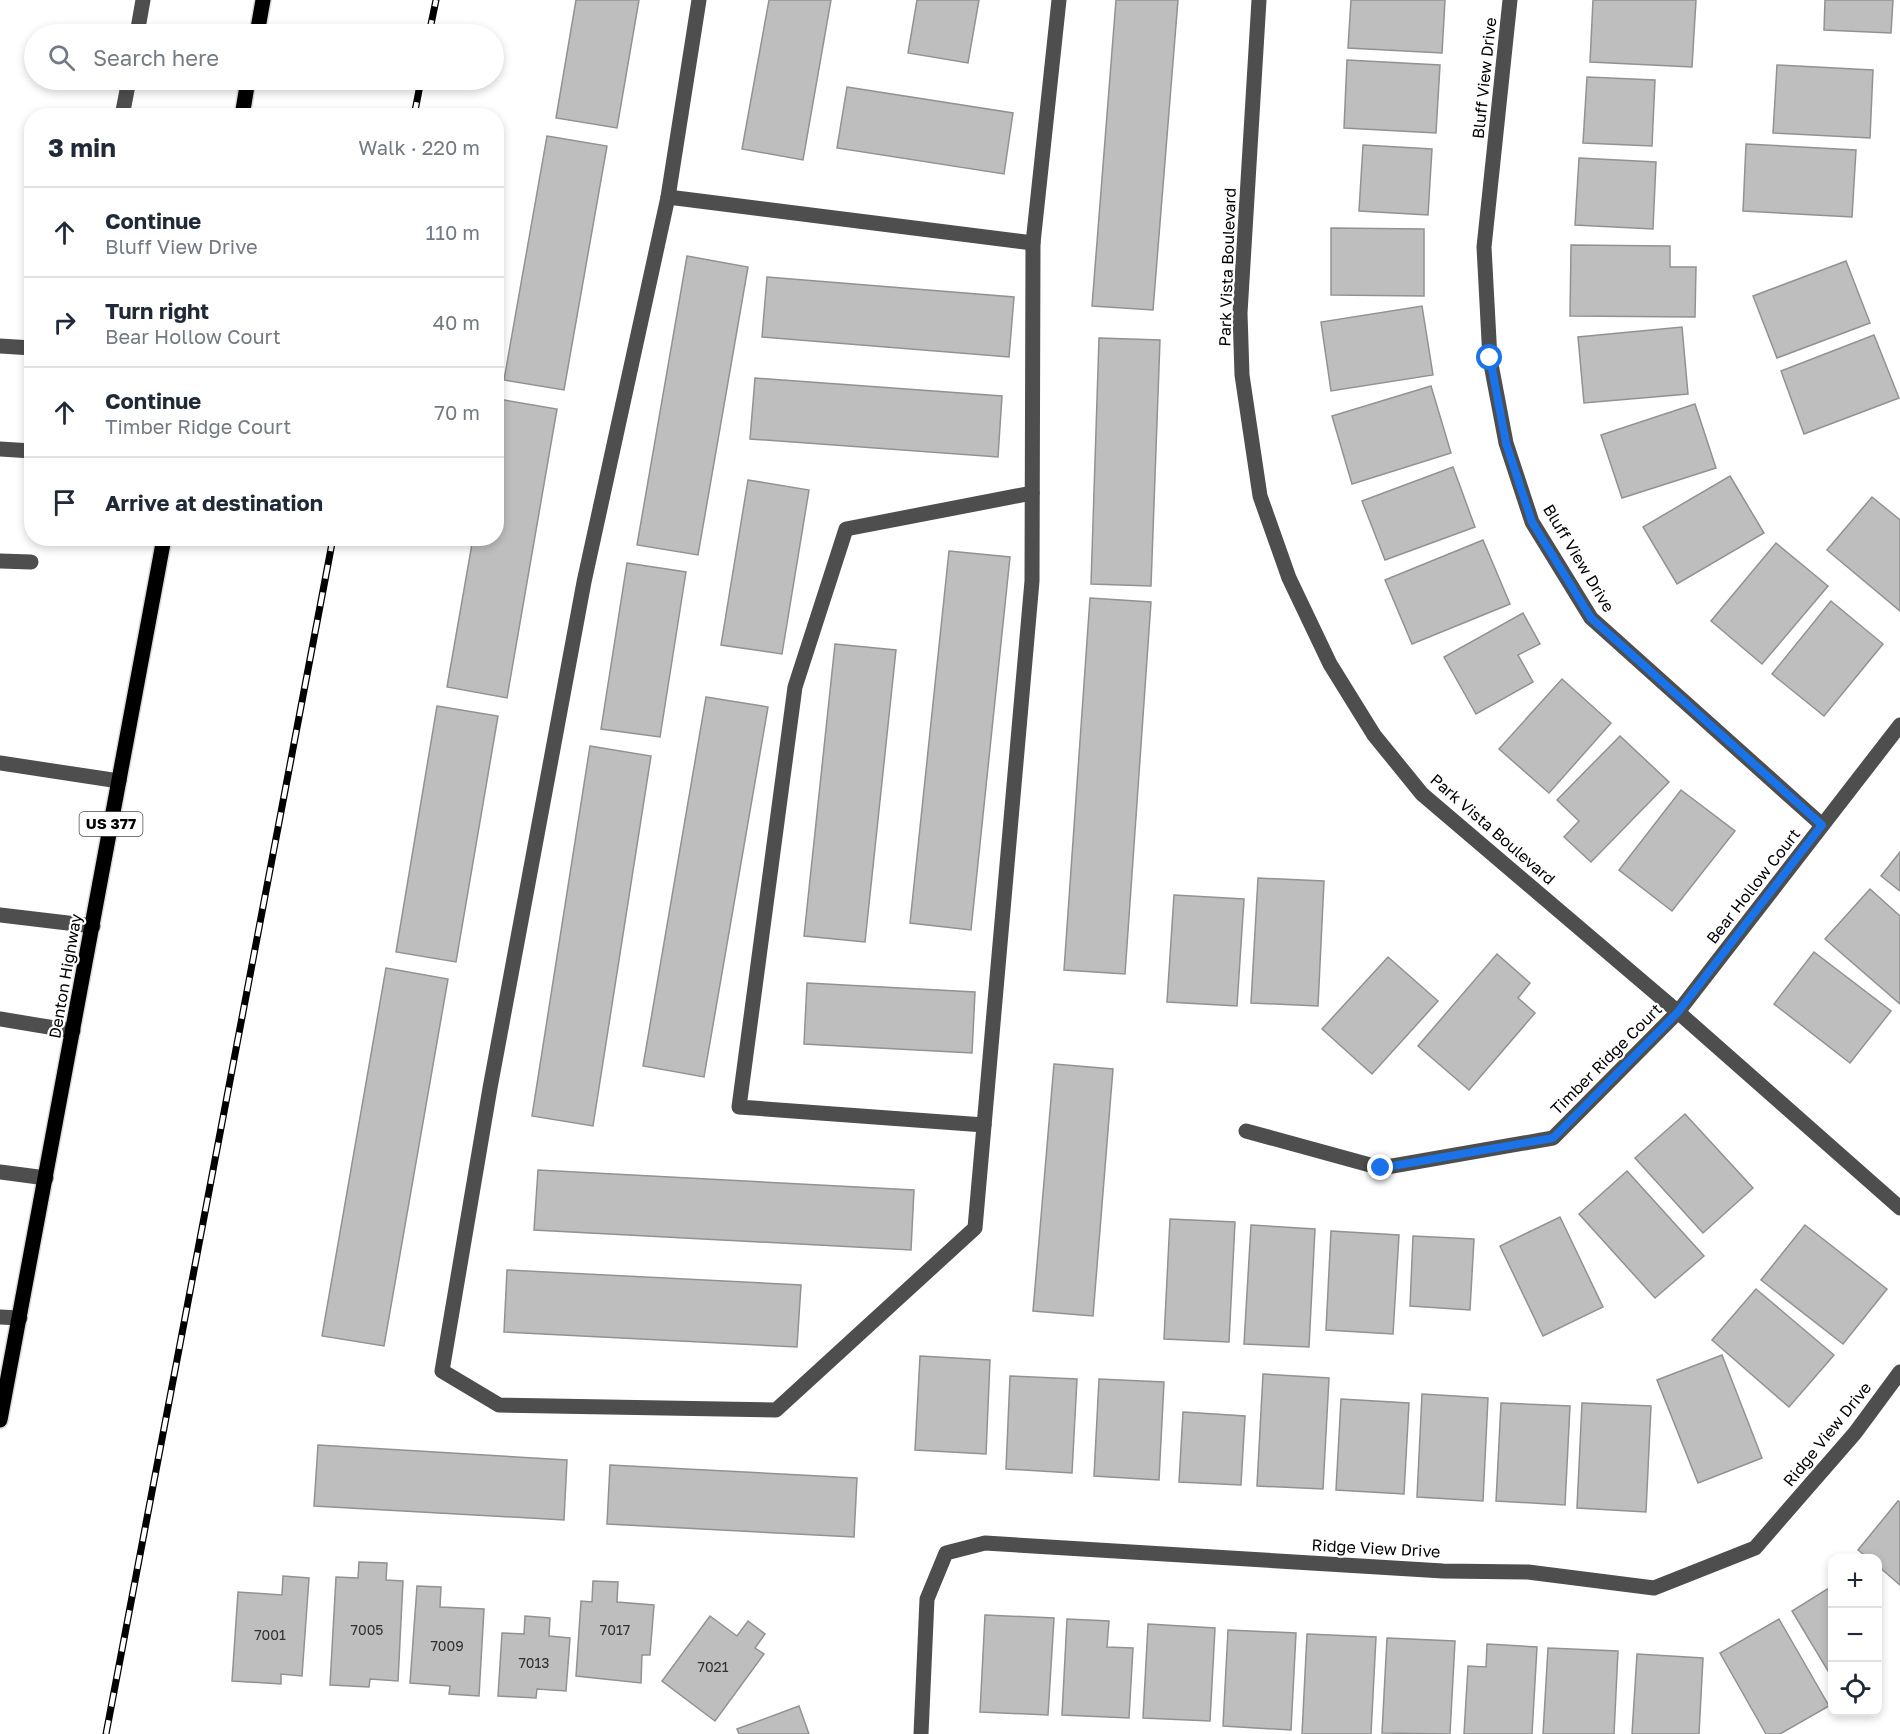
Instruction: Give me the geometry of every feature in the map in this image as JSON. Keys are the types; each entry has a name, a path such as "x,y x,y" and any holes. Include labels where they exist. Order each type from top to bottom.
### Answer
{"main road":[{"path":"259,24 263,0"},
{"path":"243,108 246,90"},
{"name":"Denton Highway","path":"0,1420 163,546"}],"street":[{"path":"139,24 143,0"},
{"path":"699,0 668,197 584,582 489,1088 442,1371 499,1405 776,1410 975,1228 1032,581 1033,243 1059,0"},
{"name":"Park Vista Boulevard","path":"1259,0 1240,313 1242,375 1260,496 1289,578 1330,664 1374,735 1422,794 1678,1012 1900,1208"},
{"name":"Bluff View Drive","path":"1510,0 1484,247 1490,358 1506,443 1532,522 1591,618 1822,825"},
{"path":"124,108 127,90"},
{"path":"668,197 1033,243"},
{"path":"0,346 24,348"},
{"path":"0,449 24,450"},
{"path":"984,1125 739,1107 795,687 846,529 1032,493"},
{"path":"0,561 31,562"},
{"name":"Bear Hollow Court","path":"1678,1012 1900,725"},
{"path":"0,763 119,781"},
{"path":"0,915 93,926"},
{"name":"Timber Ridge Court","path":"1246,1131 1381,1168 1553,1138 1678,1012"},
{"path":"0,1019 73,1031"},
{"path":"0,1172 46,1178"},
{"path":"0,1317 20,1318"},
{"name":"Ridge View Drive","path":"921,1734 927,1599 946,1553 985,1543 1443,1571 1528,1572 1654,1588 1755,1548 1855,1433 1900,1372"}],"building":[{"path":"576,0 639,0 617,128 556,118"},
{"path":"769,0 831,0 803,160 742,149"},
{"path":"917,0 979,0 968,63 908,53"},
{"path":"1116,0 1178,0 1153,310 1092,306"},
{"path":"1351,0 1445,0 1442,53 1348,48"},
{"path":"1593,0 1696,0 1692,67 1590,62"},
{"path":"1825,0 1893,0 1891,33 1824,30"},
{"path":"1347,60 1440,65 1436,133 1344,128"},
{"path":"1777,65 1873,70 1870,138 1773,133"},
{"path":"1587,77 1655,80 1652,146 1583,143"},
{"path":"847,87 1013,113 1004,174 837,148"},
{"path":"547,136 607,146 564,390 504,380"},
{"path":"1746,144 1856,150 1852,217 1743,211"},
{"path":"1363,145 1432,149 1428,215 1359,211"},
{"path":"1579,158 1656,162 1653,229 1575,225"},
{"path":"1331,228 1424,229 1424,296 1331,295"},
{"path":"1571,245 1670,246 1670,267 1696,267 1695,317 1570,316"},
{"path":"687,256 748,267 698,555 637,545"},
{"path":"1846,261 1870,323 1777,358 1753,296"},
{"path":"767,277 1014,297 1009,357 762,337"},
{"path":"1422,306 1433,375 1331,391 1321,322"},
{"path":"1682,327 1688,394 1584,403 1578,337"},
{"path":"1874,335 1899,398 1804,434 1781,371"},
{"path":"1099,338 1160,340 1151,586 1091,584"},
{"path":"755,378 1002,396 998,457 750,439"},
{"path":"1431,386 1451,453 1352,484 1332,416"},
{"path":"504,400 557,409 507,698 447,687 472,546 504,546"},
{"path":"1695,404 1716,468 1622,498 1601,435"},
{"path":"1453,467 1475,527 1385,560 1362,501"},
{"path":"1730,476 1764,533 1677,584 1643,527"},
{"path":"748,480 809,490 782,654 721,645"},
{"path":"1872,497 1900,520 1900,611 1827,550"},
{"path":"1483,540 1510,604 1412,644 1385,580"},
{"path":"1776,543 1828,586 1762,664 1711,621"},
{"path":"949,551 1010,557 971,930 910,923"},
{"path":"627,563 686,572 660,737 601,729"},
{"path":"1090,598 1151,602 1125,974 1064,970"},
{"path":"1831,601 1883,644 1824,716 1772,674"},
{"path":"1523,613 1540,644 1518,655 1533,682 1476,714 1444,657"},
{"path":"835,644 896,650 865,942 804,936"},
{"path":"1562,679 1611,723 1549,793 1499,749"},
{"path":"706,697 768,707 704,1077 643,1066"},
{"path":"437,706 498,716 456,962 396,952"},
{"path":"1620,736 1669,782 1591,862 1564,837 1579,821 1557,800"},
{"path":"590,746 651,756 593,1126 532,1116"},
{"path":"1681,790 1735,831 1672,911 1619,870"},
{"path":"1900,852 1900,891 1881,876"},
{"path":"1258,878 1324,881 1318,1006 1251,1003"},
{"path":"1870,889 1900,916 1900,1004 1825,939"},
{"path":"1174,895 1244,899 1237,1006 1167,1002"},
{"path":"1814,952 1891,1011 1850,1063 1774,1004"},
{"path":"1497,954 1530,983 1518,998 1535,1013 1469,1090 1418,1046"},
{"path":"1388,957 1438,1001 1372,1074 1322,1029"},
{"path":"386,968 448,979 384,1346 322,1336"},
{"path":"807,983 975,992 972,1053 804,1044"},
{"path":"1054,1064 1113,1069 1093,1316 1033,1311"},
{"path":"1685,1114 1753,1188 1703,1233 1635,1158"},
{"path":"538,1170 914,1190 911,1250 534,1230"},
{"path":"1627,1171 1704,1256 1655,1298 1579,1214"},
{"path":"1560,1217 1603,1307 1543,1336 1500,1246"},
{"path":"1170,1219 1235,1222 1229,1342 1164,1339"},
{"path":"1251,1225 1315,1229 1309,1347 1244,1344"},
{"path":"1805,1225 1887,1289 1843,1344 1761,1280"},
{"path":"1331,1231 1399,1235 1393,1334 1326,1330"},
{"path":"1413,1236 1474,1239 1470,1310 1410,1306"},
{"path":"507,1270 801,1285 797,1347 504,1332"},
{"path":"1756,1289 1834,1355 1789,1407 1712,1340"},
{"path":"1722,1355 1762,1458 1698,1483 1657,1380"},
{"path":"920,1356 990,1360 986,1454 915,1450"},
{"path":"1263,1374 1329,1378 1323,1489 1257,1486"},
{"path":"1010,1376 1077,1379 1072,1473 1006,1469"},
{"path":"1099,1379 1164,1382 1159,1480 1094,1476"},
{"path":"1422,1394 1488,1398 1483,1501 1417,1497"},
{"path":"1341,1399 1409,1403 1404,1494 1336,1490"},
{"path":"1501,1403 1570,1406 1565,1505 1496,1501"},
{"path":"1582,1403 1651,1406 1646,1512 1577,1508"},
{"path":"1183,1412 1245,1416 1241,1485 1179,1482"},
{"path":"318,1445 567,1460 564,1520 314,1506"},
{"path":"610,1465 857,1478 854,1537 607,1524"},
{"path":"1898,1501 1900,1502 1900,1585 1882,1569 1882,1554 1863,1554 1858,1550"},
{"path":"359,1562 387,1563 386,1580 403,1581 398,1681 370,1679 369,1687 330,1685 336,1577 358,1578"},
{"path":"283,1576 309,1578 302,1676 281,1674 281,1684 232,1681 238,1592 282,1595"},
{"path":"593,1581 618,1582 617,1602 654,1605 650,1655 642,1655 641,1683 576,1676 581,1601 592,1602"},
{"path":"417,1586 441,1587 440,1607 484,1609 479,1696 449,1694 450,1686 410,1683"},
{"path":"1828,1588 1828,1671 1792,1611"},
{"path":"985,1615 1054,1618 1048,1715 980,1712"},
{"path":"525,1616 550,1618 549,1636 570,1638 566,1691 537,1689 536,1698 498,1696 502,1633 524,1634"},
{"path":"710,1616 737,1636 748,1621 765,1634 755,1648 764,1654 715,1721 662,1681"},
{"path":"1067,1619 1109,1621 1107,1647 1133,1648 1129,1718 1062,1715"},
{"path":"1779,1619 1828,1707 1780,1734 1766,1734 1720,1653"},
{"path":"1148,1624 1215,1628 1210,1721 1143,1718"},
{"path":"1228,1630 1296,1633 1291,1730 1223,1726"},
{"path":"1307,1634 1376,1637 1371,1734 1302,1734"},
{"path":"1387,1638 1455,1641 1450,1734 1382,1733"},
{"path":"1487,1644 1537,1647 1532,1734 1464,1734 1468,1666 1486,1667"},
{"path":"1548,1648 1618,1651 1614,1734 1543,1734"},
{"path":"1637,1654 1703,1658 1699,1734 1632,1734"},
{"path":"799,1706 809,1734 739,1734 737,1729"}],"railway":[{"path":"431,24 436,0"},
{"path":"416,108 419,90"},
{"path":"106,1734 331,546"}],"route":[{"path":"1381,1168 1553,1138 1678,1012 1822,825 1591,618 1532,522 1506,443 1490,358"}]}
